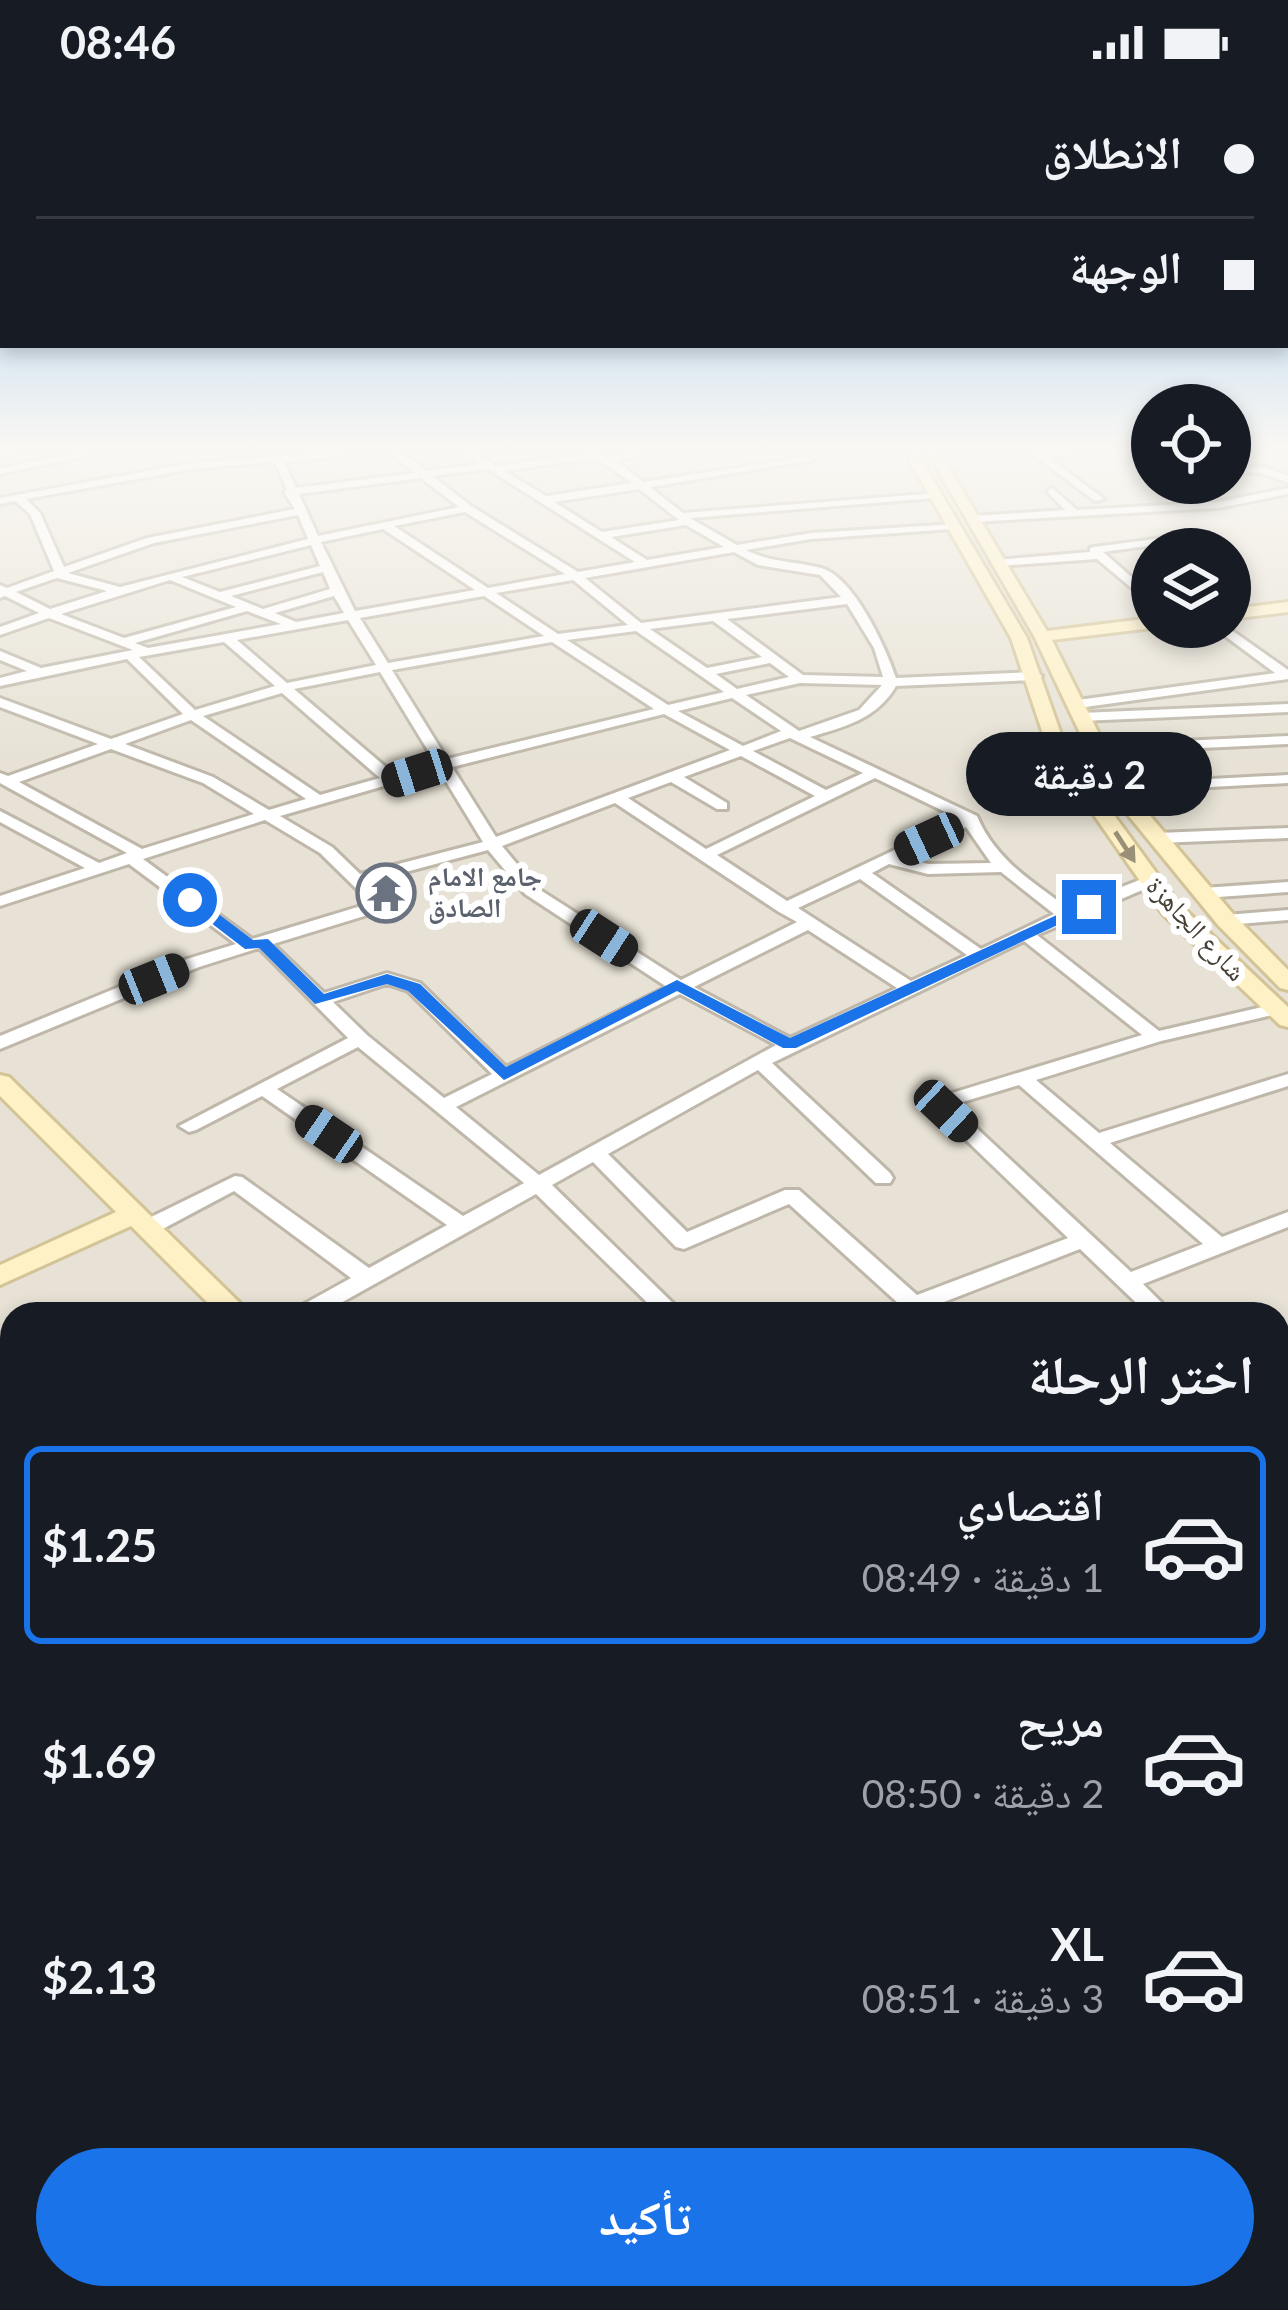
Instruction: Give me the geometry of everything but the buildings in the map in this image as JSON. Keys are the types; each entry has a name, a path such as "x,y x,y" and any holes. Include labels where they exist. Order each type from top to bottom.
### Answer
{"street":[{"path":"53,555 62,575"},
{"path":"2,592 113,555"},
{"path":"0,631 48,613 262,555"},
{"path":"321,555 337,591 441,765 492,844 531,892 677,985 790,1045"},
{"path":"428,555 664,709 822,794"},
{"path":"542,555 794,734 972,819"},
{"path":"632,555 646,564"},
{"path":"2,592 127,649 148,652 701,555"},
{"path":"747,555 762,563 830,561"},
{"path":"357,880 492,844 737,752 850,720 882,702 891,682 880,648 825,555"},
{"name":"شارع الجاهزة","path":"967,555 1019,638 1054,740 1148,882 1281,1015"},
{"name":"شارع الجاهزة","path":"993,555 1042,636 1094,749 1122,795 1202,893 1282,978"},
{"path":"972,564 1099,555 1131,583"},
{"path":"218,596 326,568"},
{"path":"62,575 122,592"},
{"path":"174,578 294,625"},
{"path":"0,682 337,591"},
{"path":"3,779 282,688 552,638 848,600"},
{"path":"1251,611 1288,607"},
{"path":"713,615 800,679"},
{"path":"1042,636 1131,625"},
{"path":"226,638 393,781"},
{"path":"1249,648 1287,675"},
{"path":"127,649 192,715 321,802"},
{"path":"0,655 39,672"},
{"path":"703,673 770,659"},
{"path":"1080,711 1287,675"},
{"path":"0,901 441,765 735,693 800,679 891,682 1035,676"},
{"path":"0,702 208,780 326,850 387,903 193,963 0,1043"},
{"path":"1080,711 1288,708"},
{"path":"1094,749 1288,740"},
{"path":"705,855 822,794 874,773"},
{"path":"673,777 722,806"},
{"path":"1097,804 1122,795 1288,778"},
{"path":"3,779 135,856 256,944 360,1039 538,1184 661,1302"},
{"path":"619,799 911,989"},
{"path":"0,816 97,868"},
{"path":"785,908 972,819"},
{"path":"972,819 972,830 983,847 1066,915"},
{"path":"1157,838 1288,833"},
{"path":"886,859 928,869 1008,867"},
{"path":"861,872 980,956"},
{"path":"324,1302 790,1045 1066,915 1148,882"},
{"path":"1202,893 1288,887"},
{"path":"1226,920 1288,915"},
{"path":"446,1105 808,922"},
{"path":"1026,935 1156,1037"},
{"path":"1243,981 1282,978"},
{"path":"321,1000 387,979 414,988 504,1075"},
{"path":"1150,1302 946,1111 946,1101 1156,1037 1281,1015"},
{"path":"189,1126 360,1039"},
{"path":"760,1062 883,1178"},
{"path":"1021,1077 1217,1244"},
{"path":"1095,1141 1288,1080"},
{"path":"0,1082 224,1302"},
{"path":"262,1088 463,1226"},
{"path":"596,1153 684,1242 792,1196 911,1302"},
{"path":"0,1276 236,1182 367,1278"},
{"path":"1129,1281 1288,1219"},
{"path":"922,1302 1085,1239"}],"shaded area":[{"path":"0,555 1131,555 1131,648 1251,648 1251,555 1288,555 1288,1302 0,1302"}],"place":[{"name":"جامع الامام الصادق","path":"386,893"}],"route":[{"path":"190,900 250,946 262,942 321,1000 387,979 414,988 504,1075 677,985 790,1045 1089,907"}]}
